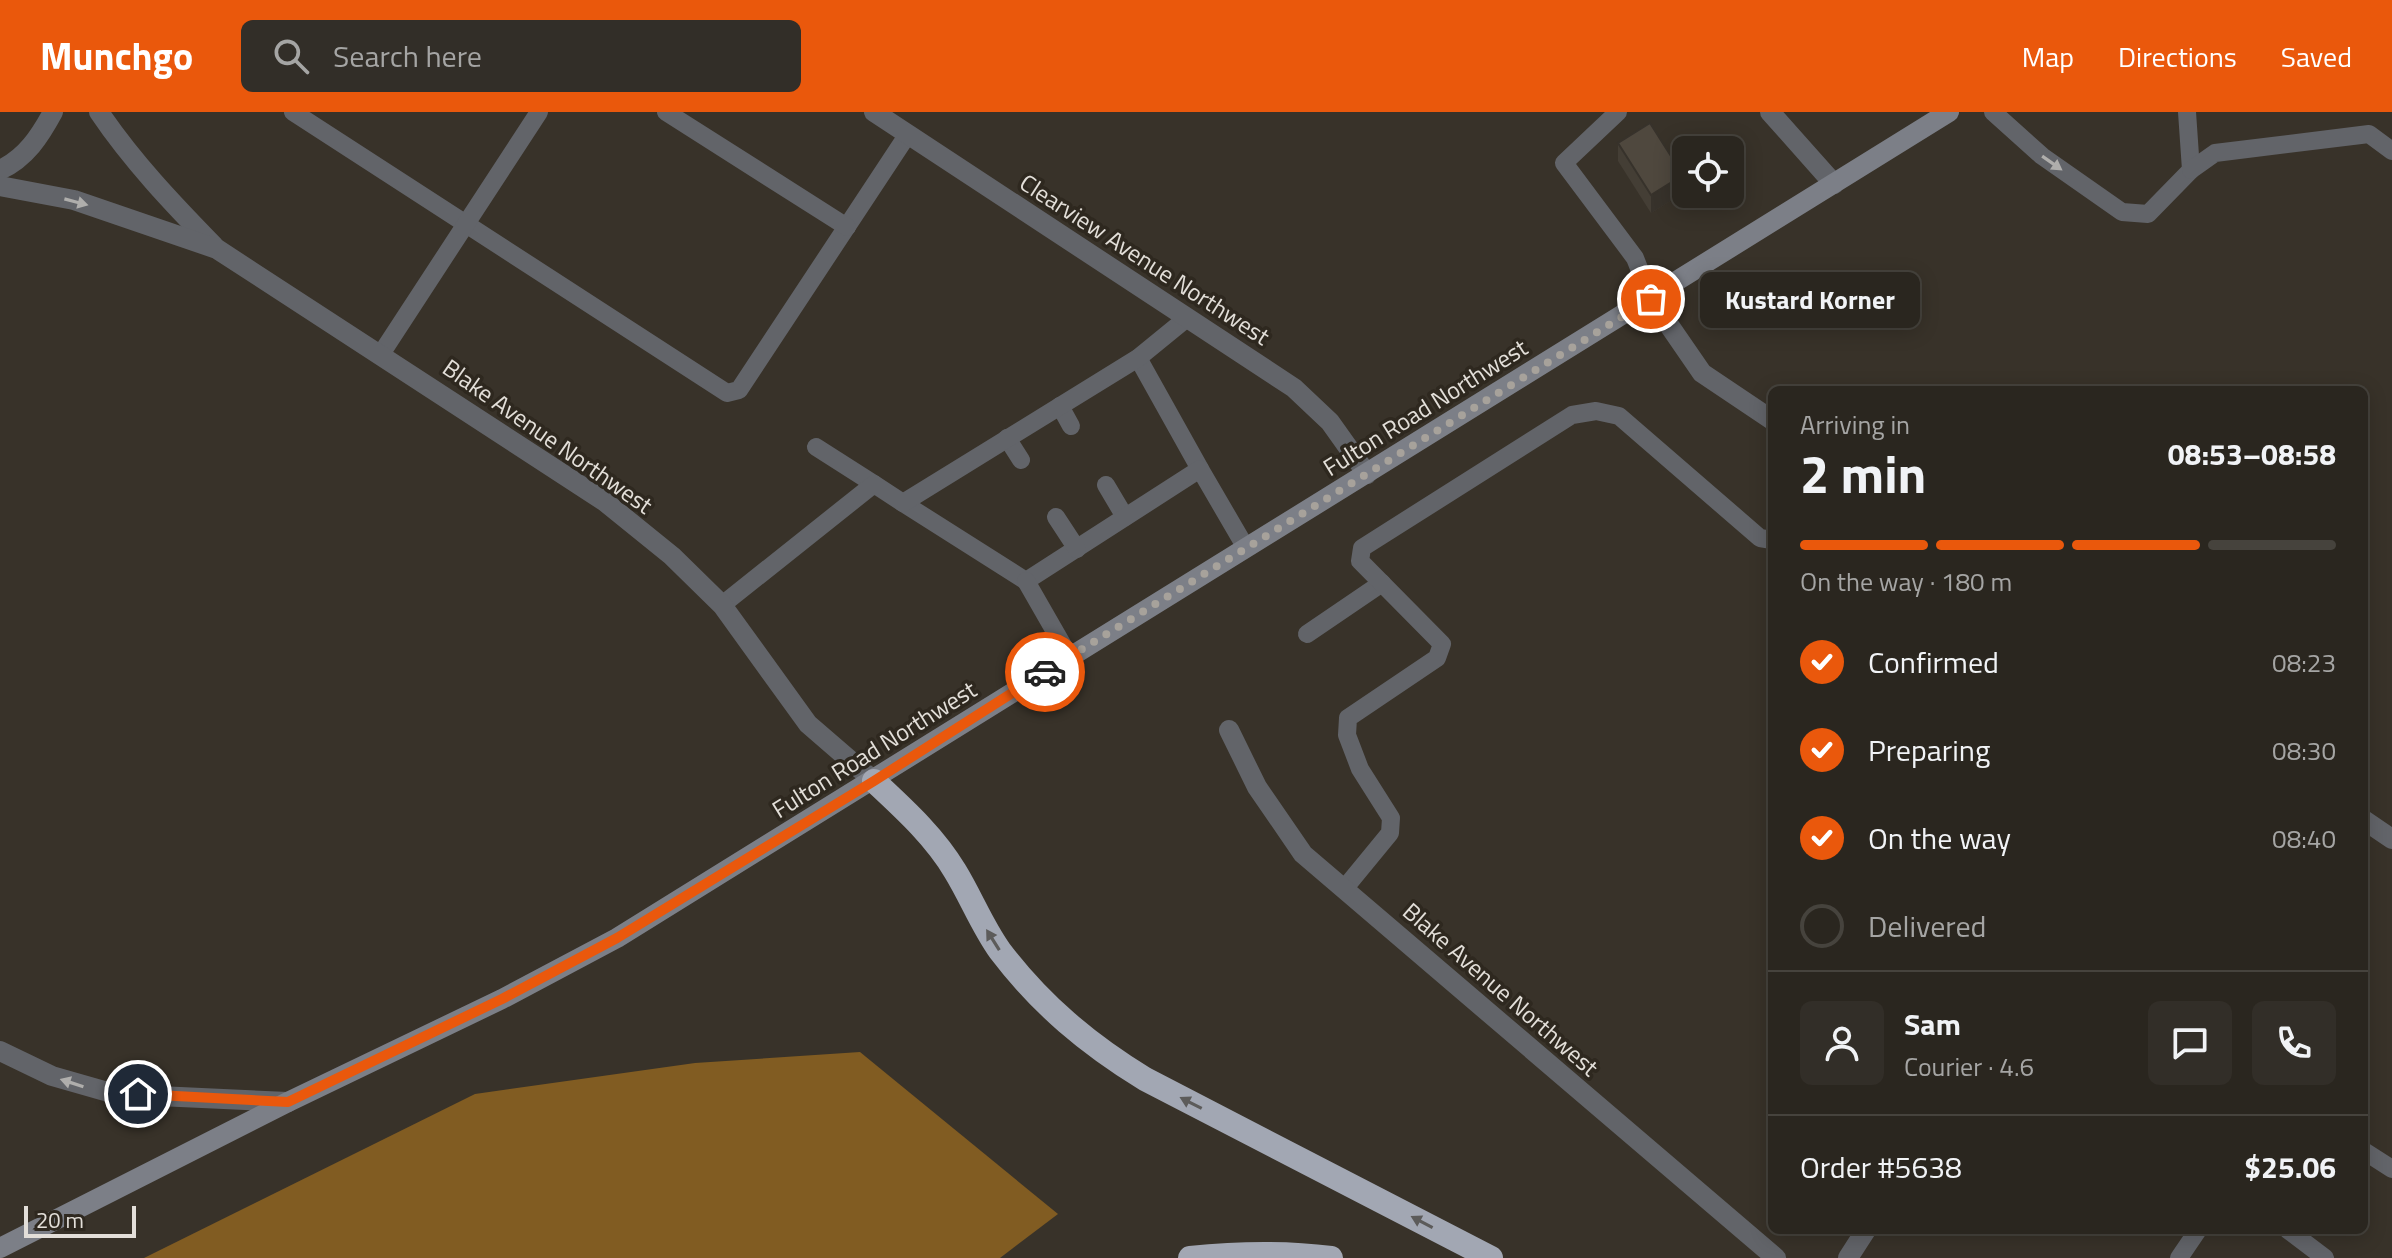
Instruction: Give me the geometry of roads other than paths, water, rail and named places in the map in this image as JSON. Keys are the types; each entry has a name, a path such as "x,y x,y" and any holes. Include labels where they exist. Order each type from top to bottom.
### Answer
{"highway":[{"path":"874,781 931,836 956,872 997,947 1026,984 1071,1029 1145,1079 1491,1258"},
{"path":"1190,1258 1299,1254 1331,1258"}],"main road":[{"name":"Fulton Road Northwest","path":"0,1248 288,1102 502,999 617,938 1949,112"}],"street":[{"path":"0,170 38,140 53,112"},
{"name":"Blake Avenue Northwest","path":"99,112 165,196 217,249 604,501 672,556 722,605 808,724 874,781"},
{"name":"Clearview Avenue Northwest","path":"874,112 1294,388 1330,422 1367,474"},
{"path":"1781,116 1834,184"},
{"name":"Blake Avenue Northwest","path":"0,186 74,200 217,249"},
{"path":"1651,299 1702,373 1768,417"},
{"name":"Blake Avenue Northwest","path":"1229,730 1257,787 1303,854 1776,1258"},
{"path":"2368,823 2392,839"},
{"path":"0,1051 52,1076 115,1094 288,1102"},
{"path":"1848,1258 1863,1234"}],"lane":[{"path":"293,112 727,393 739,390 908,134"},
{"path":"381,354 539,112"},
{"path":"666,112 847,227"},
{"path":"1618,112 1564,163 1635,258 1651,299"},
{"path":"1993,112 2042,156 2122,212 2148,214 2191,170 2215,153 2369,134 2392,151"},
{"path":"2187,112 2191,170"},
{"path":"903,503 1138,358 1187,318"},
{"path":"1138,358 1246,548"},
{"path":"1060,406 1071,426"},
{"path":"1344,889 1390,833 1391,818 1360,769 1347,735 1348,718 1437,658 1442,644 1360,561 1362,548 1572,415 1596,411 1619,416 1760,538 1768,539"},
{"path":"1007,438 1021,460"},
{"path":"816,447 1026,581 1069,656"},
{"path":"1026,581 1200,469"},
{"path":"722,605 874,484"},
{"path":"1106,485 1125,517"},
{"path":"1056,517 1077,549"},
{"path":"1307,634 1382,583"},
{"path":"2368,1154 2392,1169"},
{"path":"2179,1258 2195,1234"},
{"path":"2293,1234 2325,1258"}],"place":[{"name":"Kustard Korner","path":"1651,299"}]}
